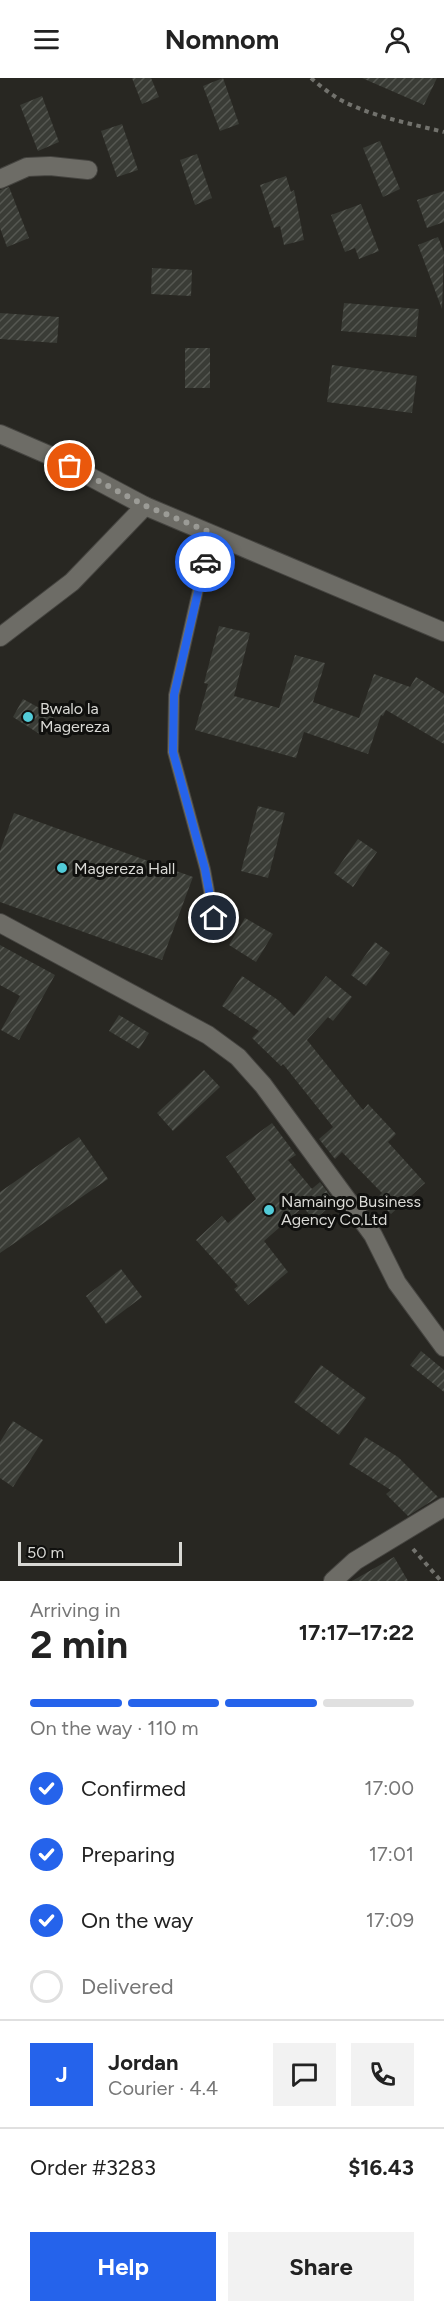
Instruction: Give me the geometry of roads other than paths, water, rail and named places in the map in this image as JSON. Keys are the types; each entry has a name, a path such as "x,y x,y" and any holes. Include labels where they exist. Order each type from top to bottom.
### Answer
{"street":[{"path":"0,179 27,167 50,166 88,170"},
{"path":"0,434 51,456 146,506 444,632"},
{"path":"0,637 72,582 146,506"},
{"path":"0,923 208,1035 238,1057 263,1085 373,1235 397,1283 444,1347"},
{"path":"333,1581 355,1561 444,1507"}],"lane":[{"path":"212,533 174,695 173,752 205,869 214,918"}],"place":[{"name":"Bwalo la Magereza","path":"28,717"},
{"name":"Magereza Hall","path":"62,868"},
{"name":"Namaingo Business Agency Co.Ltd","path":"269,1210"}]}
